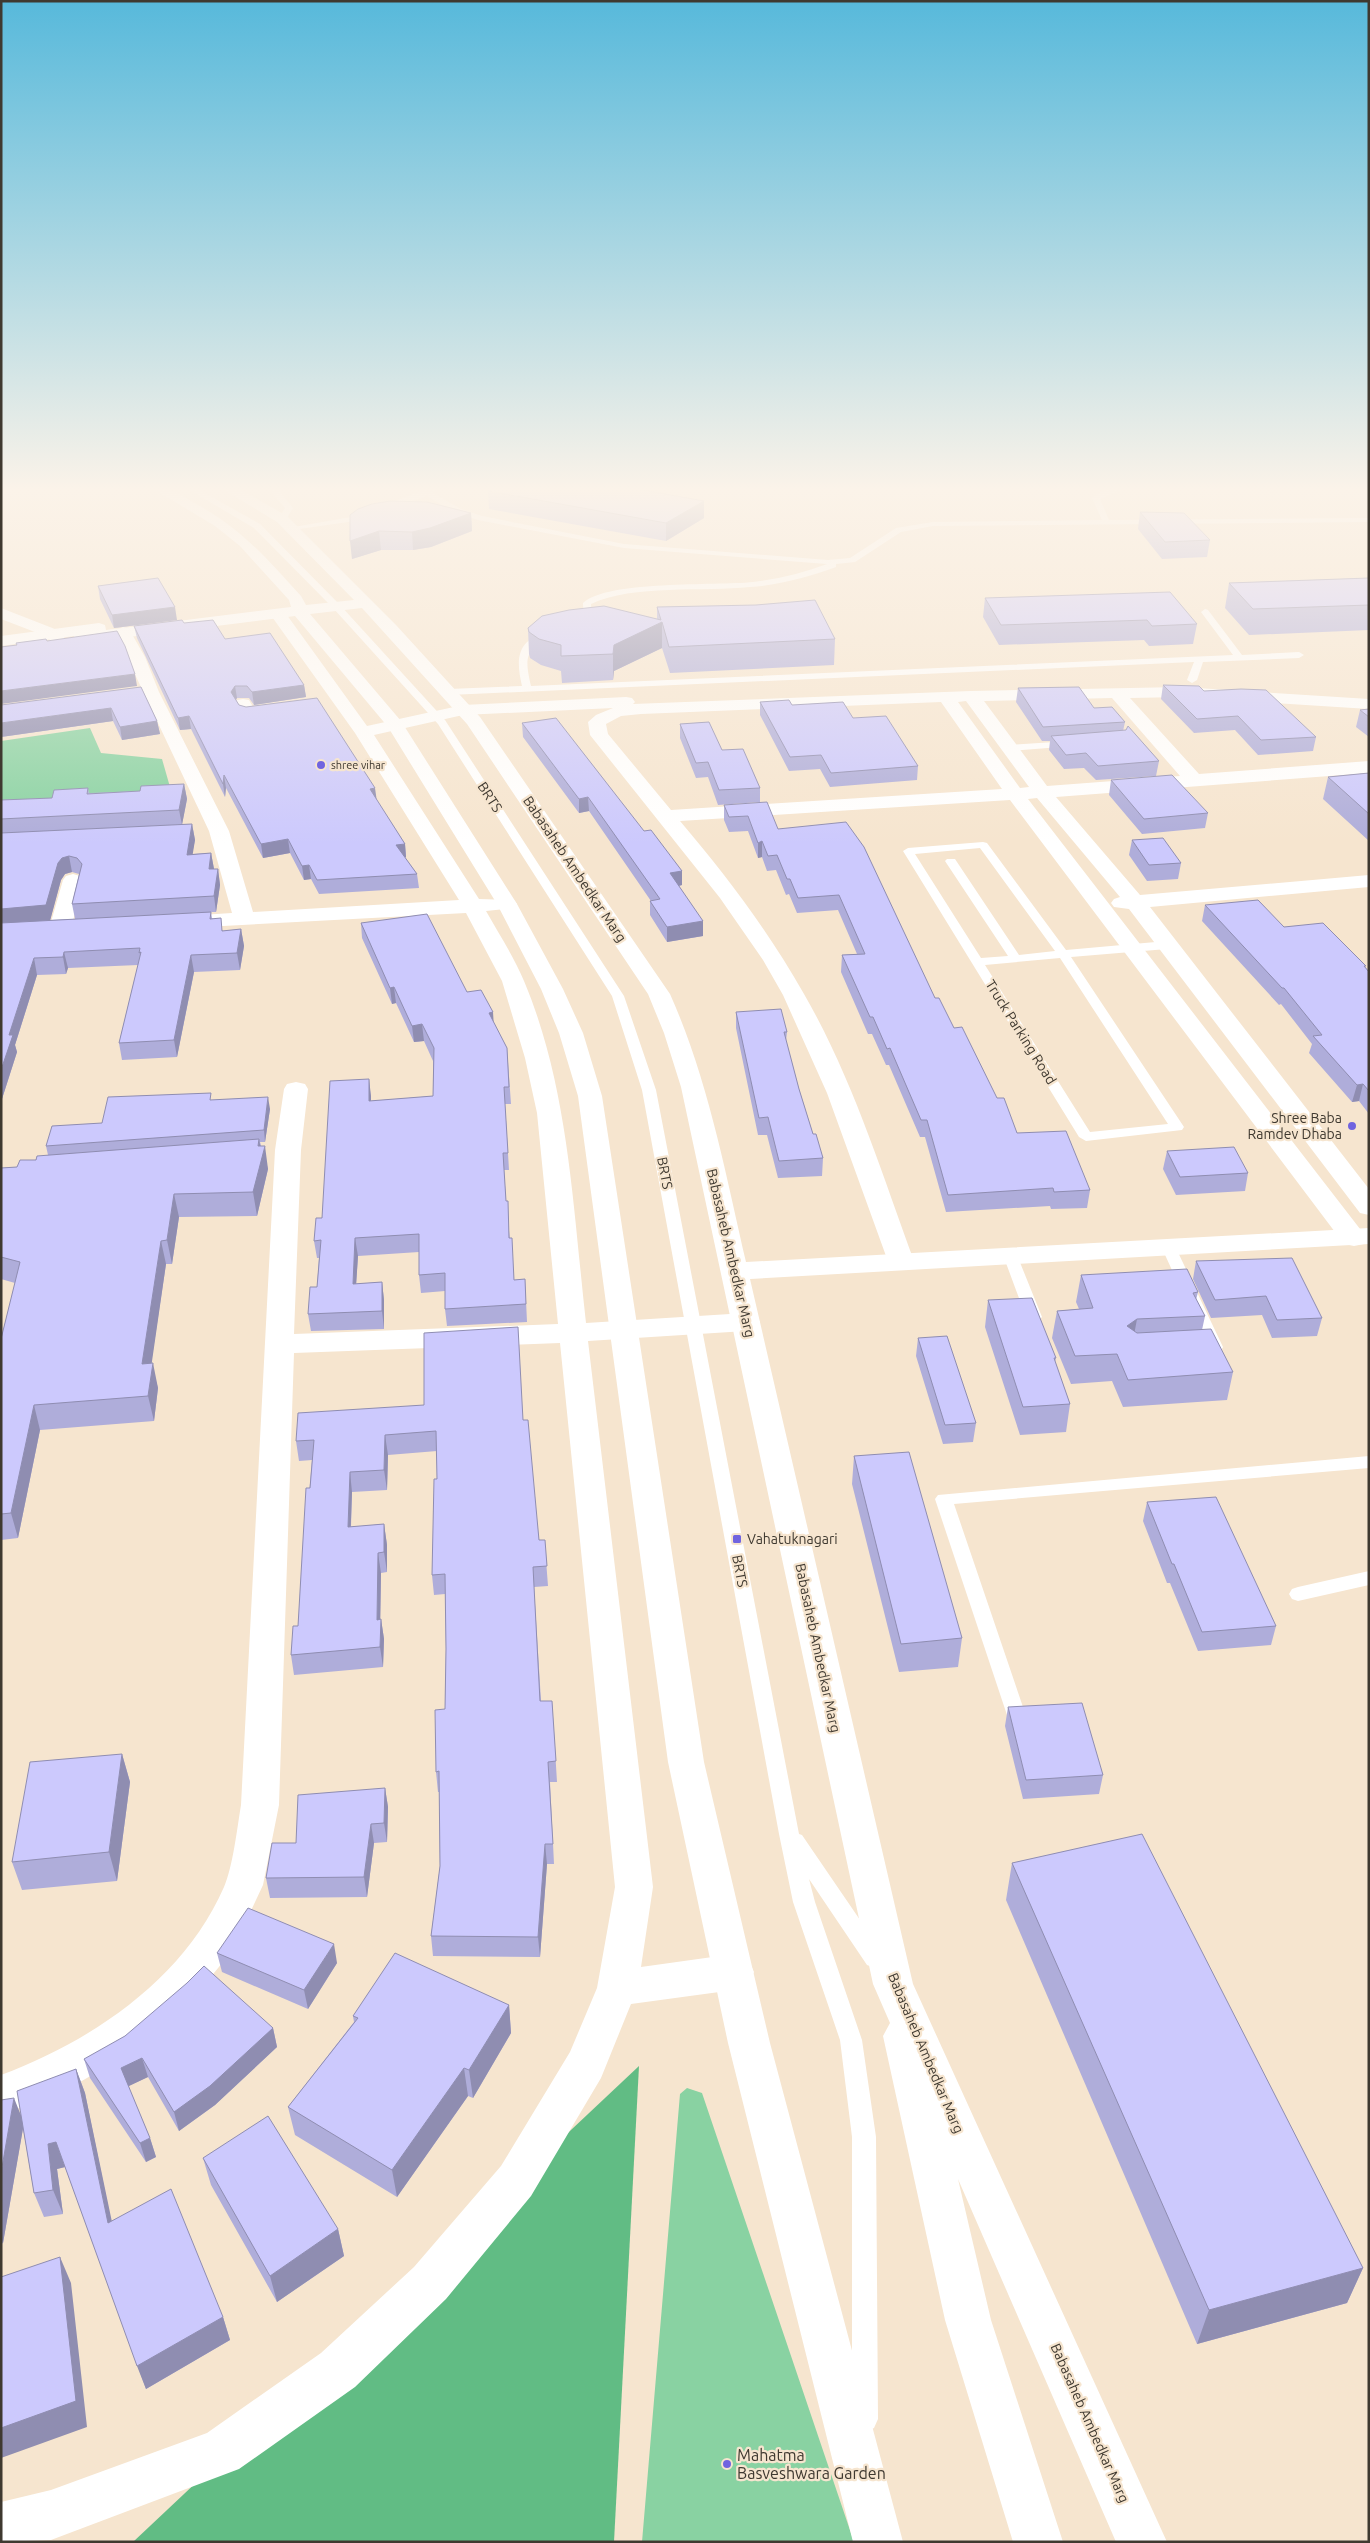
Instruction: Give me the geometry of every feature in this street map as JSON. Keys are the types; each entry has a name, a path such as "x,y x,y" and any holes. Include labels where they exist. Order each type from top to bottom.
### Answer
{"street":[{"path":"1,649 57,638 286,607 337,607"},
{"path":"1,641 123,632 286,607"},
{"path":"1,2527 51,2515 222,2452 338,2370 430,2283 516,2181 586,2064 617,1988 634,1887 549,1113 537,1058 513,981 472,906 363,732 329,701 286,607"},
{"path":"286,607 395,725 507,904 552,988 571,1033 590,1096 686,1762 749,2043 878,2542"},
{"name":"Babasaheb Ambedkar Marg","path":"367,607 449,692 474,721 659,994 676,1033 693,1087 735,1271 893,1984 1142,2542"},
{"path":"1,613 57,638"},
{"path":"123,632 137,657 150,692 219,831 244,919"},
{"path":"363,732 463,710 966,686 1125,680 1192,680 1369,691"},
{"path":"130,694 150,692"},
{"path":"1116,693 1194,780"},
{"path":"900,1262 824,1052 793,993 763,942 666,816 599,735 597,722 605,716 618,711 641,709 971,696 1216,693 1369,704"},
{"path":"971,696 1042,792 1135,902 1369,1207"},
{"path":"946,697 1015,794 1364,1244"},
{"path":"243,704 248,713 292,707"},
{"path":"666,816 1015,794 1369,768"},
{"path":"199,832 219,831"},
{"path":"60,929 73,880"},
{"path":"1100,904 1369,881"},
{"path":"166,923 507,904"},
{"path":"1,2096 53,2076 115,2040 178,1988 218,1938 244,1885 260,1805 280,1344 278,1151 296,1089"},
{"path":"735,1271 1168,1246 1364,1244"},
{"path":"280,1344 574,1333 746,1322"},
{"path":"617,1988 734,1972"},
{"path":"893,1984 968,2320 1038,2542"}],"lane":[{"name":"BRTS","path":"337,607 436,716 618,996 634,1036 649,1090 789,1834 893,1984"},
{"path":"587,607 585,628 598,628"},
{"path":"1206,612 1240,658"},
{"path":"528,688 521,659 524,650 534,641 559,631"},
{"path":"449,692 1299,655"},
{"path":"1192,680 1200,659"},
{"path":"1010,748 1084,743"},
{"name":"Truck Parking Road","path":"983,845 1062,954 1177,1127 1086,1137 908,852 983,845"},
{"path":"952,861 1015,958"},
{"path":"977,962 1167,945"},
{"path":"1168,1246 1216,1350 1198,1351"},
{"path":"1010,1255 1039,1328"},
{"path":"1014,1710 944,1499 1369,1462"},
{"path":"1298,1594 1369,1578"},
{"path":"789,1834 804,1902 851,2040 864,2137 865,2494"}],"green space":[{"path":"90,728 101,753 162,759 172,794 1,801 1,741"},
{"path":"639,2066 614,2542 133,2542"},
{"path":"687,2088 702,2093 854,2542 642,2542 680,2094"}],"building":[{"path":"108,607 175,607 112,615"},
{"path":"598,607 607,607 661,620 657,607 818,607 835,639 669,647 662,622 614,645 613,654 561,656 561,645 539,639 529,632 528,628 542,616"},
{"path":"990,607 1182,607 1197,624 1152,626 1147,620 1001,625"},
{"path":"1251,607 1320,607 1253,609"},
{"path":"182,620 184,623 213,620 225,639 270,633 304,685 252,692 247,686 235,686 231,692 239,705 246,707 317,698 375,788 370,789 405,844 396,845 417,874 317,880 309,865 302,866 288,839 261,844 224,775 223,784 189,716 178,718 134,626"},
{"path":"117,631 125,646 135,674 1,691 1,647 17,645 16,643 46,639 47,641"},
{"path":"1163,685 1199,686 1204,691 1266,690 1316,737 1261,740 1238,716 1197,719"},
{"path":"141,687 157,721 120,727 111,708 1,723 1,705"},
{"path":"1079,687 1094,708 1112,707 1125,722 1043,727 1018,688"},
{"path":"789,700 792,705 843,702 853,718 886,716 918,766 831,773 821,755 790,757 760,702"},
{"path":"1369,709 1369,717 1360,710"},
{"path":"556,718 644,831 651,830 682,871 670,873 703,921 667,927 650,901 660,899 588,797 579,799 522,723"},
{"path":"709,722 722,750 743,749 760,788 719,790 708,762 696,763 680,724"},
{"path":"1128,726 1159,761 1098,766 1086,753 1066,755 1051,736 1126,730"},
{"path":"1369,773 1369,814 1328,777"},
{"path":"1172,775 1208,813 1144,819 1111,780"},
{"path":"184,784 179,810 1,819 1,800 52,798 54,790 88,788 87,794 140,791 141,786"},
{"path":"767,802 778,829 846,822 864,847 935,998 939,998 954,1028 962,1027 997,1098 1004,1098 1017,1133 1066,1131 1090,1190 1054,1192 1053,1188 948,1195 927,1120 921,1120 890,1048 887,1049 873,1017 870,1017 842,955 865,954 839,895 798,898 790,879 787,879 777,855 768,856 762,841 758,843 748,816 729,817 724,805"},
{"path":"192,824 187,855 211,853 209,869 218,869 214,896 72,904 82,864 77,858 69,856 62,858 58,863 46,905 1,909 1,833"},
{"path":"1163,838 1181,863 1149,865 1132,840"},
{"path":"1258,900 1284,927 1323,923 1366,966 1364,966 1369,972 1369,1091 1363,1084 1357,1085 1313,1036 1322,1035 1284,988 1205,905"},
{"path":"211,912 210,919 221,918 222,931 241,929 237,953 191,955 174,1040 119,1043 141,952 139,953 140,948 64,952 63,957 34,958 9,1035 13,1035 1,1070 1,923"},
{"path":"427,914 467,992 481,990 493,1012 489,1013 507,1048 509,1087 504,1087 508,1153 503,1153 506,1201 508,1201 509,1238 512,1238 514,1280 525,1279 526,1304 445,1309 445,1273 419,1275 419,1234 355,1238 353,1284 382,1282 382,1311 308,1314 310,1287 317,1287 321,1240 314,1241 316,1218 322,1218 330,1081 369,1079 369,1101 433,1096 434,1048 422,1024 412,1026 394,987 390,988 361,923"},
{"path":"781,1009 787,1032 784,1032 799,1089 813,1134 816,1134 823,1158 779,1161 768,1117 759,1118 736,1012"},
{"path":"211,1093 210,1100 268,1097 264,1130 46,1146 52,1126 102,1123 108,1097"},
{"path":"259,1139 258,1146 265,1146 253,1192 174,1194 167,1240 161,1241 142,1364 153,1363 148,1396 34,1405 11,1513 1,1514 1,1339 20,1262 1,1257 1,1168 17,1167 20,1160 36,1160 37,1156"},
{"path":"1234,1147 1248,1173 1180,1177 1167,1151"},
{"path":"1292,1258 1322,1318 1277,1320 1266,1296 1215,1300 1196,1261"},
{"path":"1187,1269 1198,1292 1193,1293 1205,1316 1137,1319 1127,1326 1137,1333 1211,1329 1233,1372 1128,1380 1117,1354 1075,1356 1057,1311 1093,1308 1081,1275"},
{"path":"1032,1298 1056,1358 1054,1358 1070,1404 1023,1407 988,1300"},
{"path":"518,1327 523,1420 528,1420 539,1540 545,1540 547,1566 533,1567 540,1701 552,1701 556,1761 548,1762 553,1844 545,1844 538,1937 431,1936 440,1866 439,1771 436,1772 435,1710 445,1709 446,1649 445,1574 432,1575 434,1479 437,1479 436,1431 385,1435 384,1470 350,1472 348,1527 384,1524 384,1552 378,1553 377,1620 381,1619 380,1647 291,1655 293,1626 298,1626 306,1488 310,1488 314,1440 296,1441 298,1413 424,1405 424,1333"},
{"path":"947,1336 976,1423 945,1425 918,1338"},
{"path":"909,1452 962,1638 901,1644 854,1456"},
{"path":"1216,1497 1276,1626 1202,1632 1147,1502"},
{"path":"1082,1703 1103,1775 1026,1780 1008,1707"},
{"path":"122,1754 109,1852 12,1862 30,1762"},
{"path":"385,1788 384,1823 371,1824 364,1877 266,1878 272,1843 296,1843 298,1795"},
{"path":"1142,1834 1363,2268 1209,2310 1012,1863"},
{"path":"248,1908 334,1944 304,1990 217,1953"},
{"path":"395,1953 509,2005 469,2070 464,2068 392,2170 288,2107 358,2018 353,2016"},
{"path":"204,1966 273,2028 210,2086 174,2112 142,2058 121,2068 150,2138 140,2143 84,2059 125,2036"},
{"path":"76,2069 108,2223 171,2189 223,2317 137,2366 56,2142 48,2144 53,2190 34,2193 17,2091"},
{"path":"14,2098 1,2173 1,2100"},
{"path":"268,2116 338,2229 270,2276 203,2158"},
{"path":"60,2257 76,2401 1,2428 1,2277"}],"place":[{"name":"shree vihar","path":"321,765"},
{"name":"Shree Baba Ramdev Dhaba","path":"1352,1126"},
{"name":"Vahatuknagari","path":"737,1539"},
{"name":"Mahatma Basveshwara Garden","path":"727,2464"}]}
